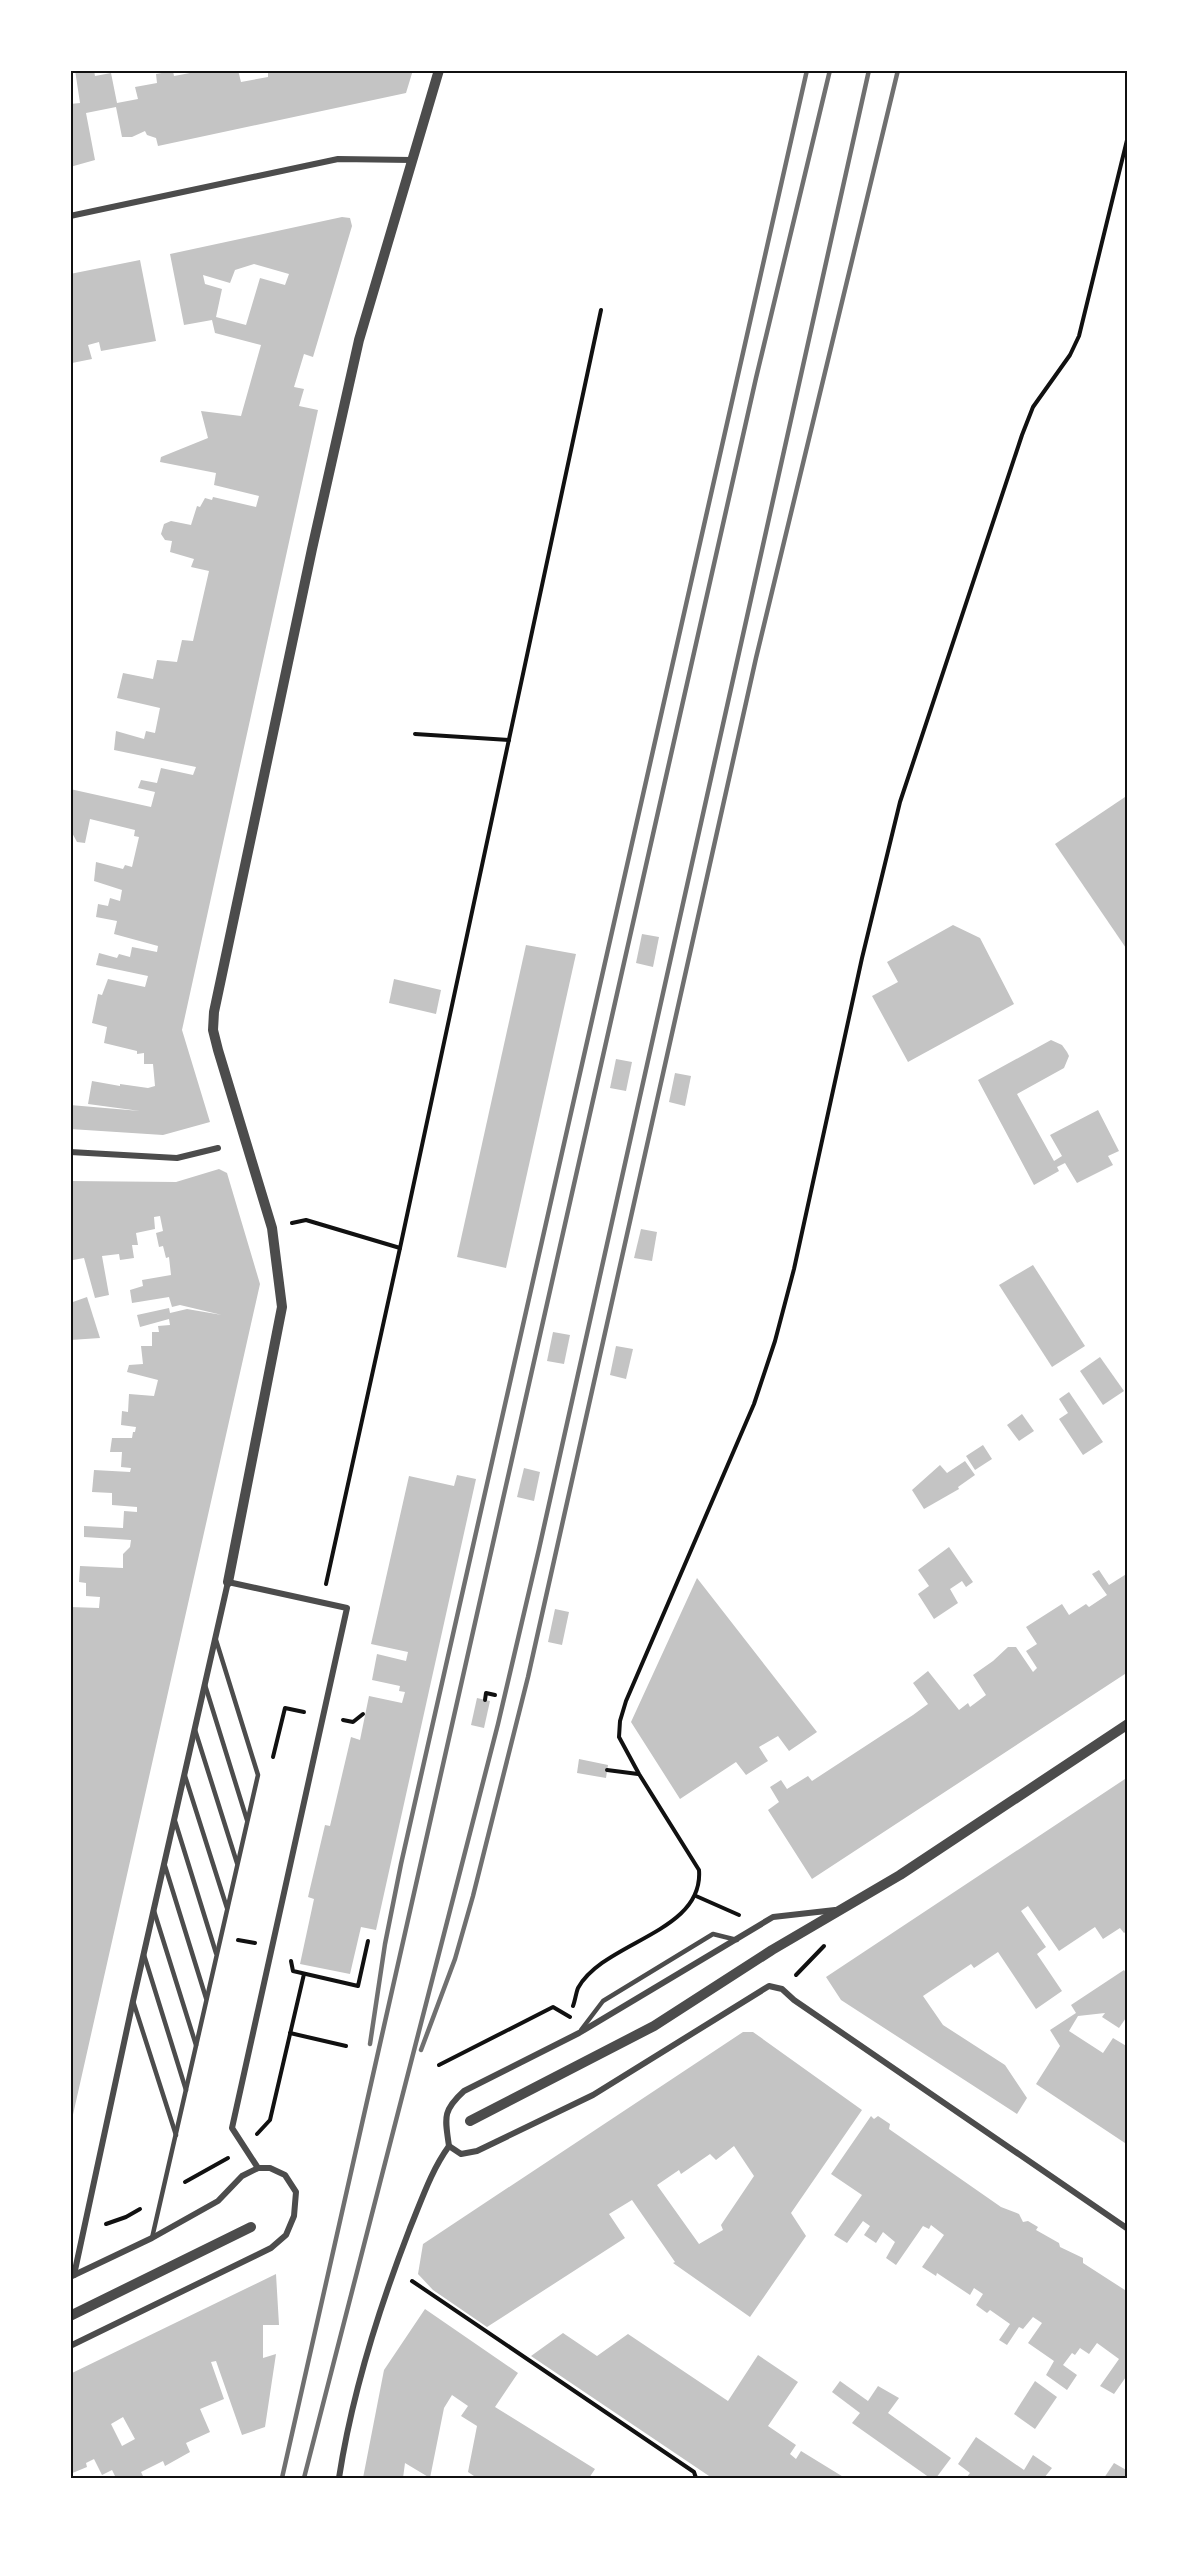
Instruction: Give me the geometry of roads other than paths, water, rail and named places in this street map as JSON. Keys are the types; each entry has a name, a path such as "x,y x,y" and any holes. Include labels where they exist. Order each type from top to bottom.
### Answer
{"street":[{"path":"72,2276 216,1640 282,1307 272,1227 218,1050 213,1030 214,1012 304,583 359,340 439,70"},
{"path":"70,216 338,159 412,160"},
{"path":"70,1152 177,1158 218,1148"},
{"path":"228,1582 347,1608 232,2128 258,2168"},
{"path":"470,2121 654,2026 772,1950 900,1875 1128,1724"},
{"path":"339,2478 344,2443 355,2400 394,2269 435,2165 449,2145 445,2118 450,2104 464,2091 579,2033 772,1917 840,1910"},
{"path":"449,2145 461,2154 477,2151 593,2095 769,1986 782,1989 794,2000 1128,2229"},
{"path":"70,2346 272,2248 286,2235 294,2216 296,2192 285,2175 270,2168 258,2168 242,2176 218,2201 152,2238 72,2276"},
{"path":"70,2316 251,2227"}],"lane":[{"path":"152,2238 258,1775 216,1640"},
{"path":"205,1685 248,1821"},
{"path":"195,1730 237,1865"},
{"path":"185,1775 227,1911"},
{"path":"175,1820 217,1956"},
{"path":"164,1865 207,2001"},
{"path":"154,1911 196,2046"},
{"path":"579,2033 603,2001 713,1934 736,1940"},
{"path":"144,1955 186,2091"},
{"path":"133,2001 176,2136"}],"railway":[{"path":"370,2044 385,1944 401,1864 807,70"},
{"path":"282,2478 756,378 830,70"},
{"path":"304,2478 498,1724 869,70"},
{"path":"421,2050 455,1959 528,1677 756,658 898,70"}]}
